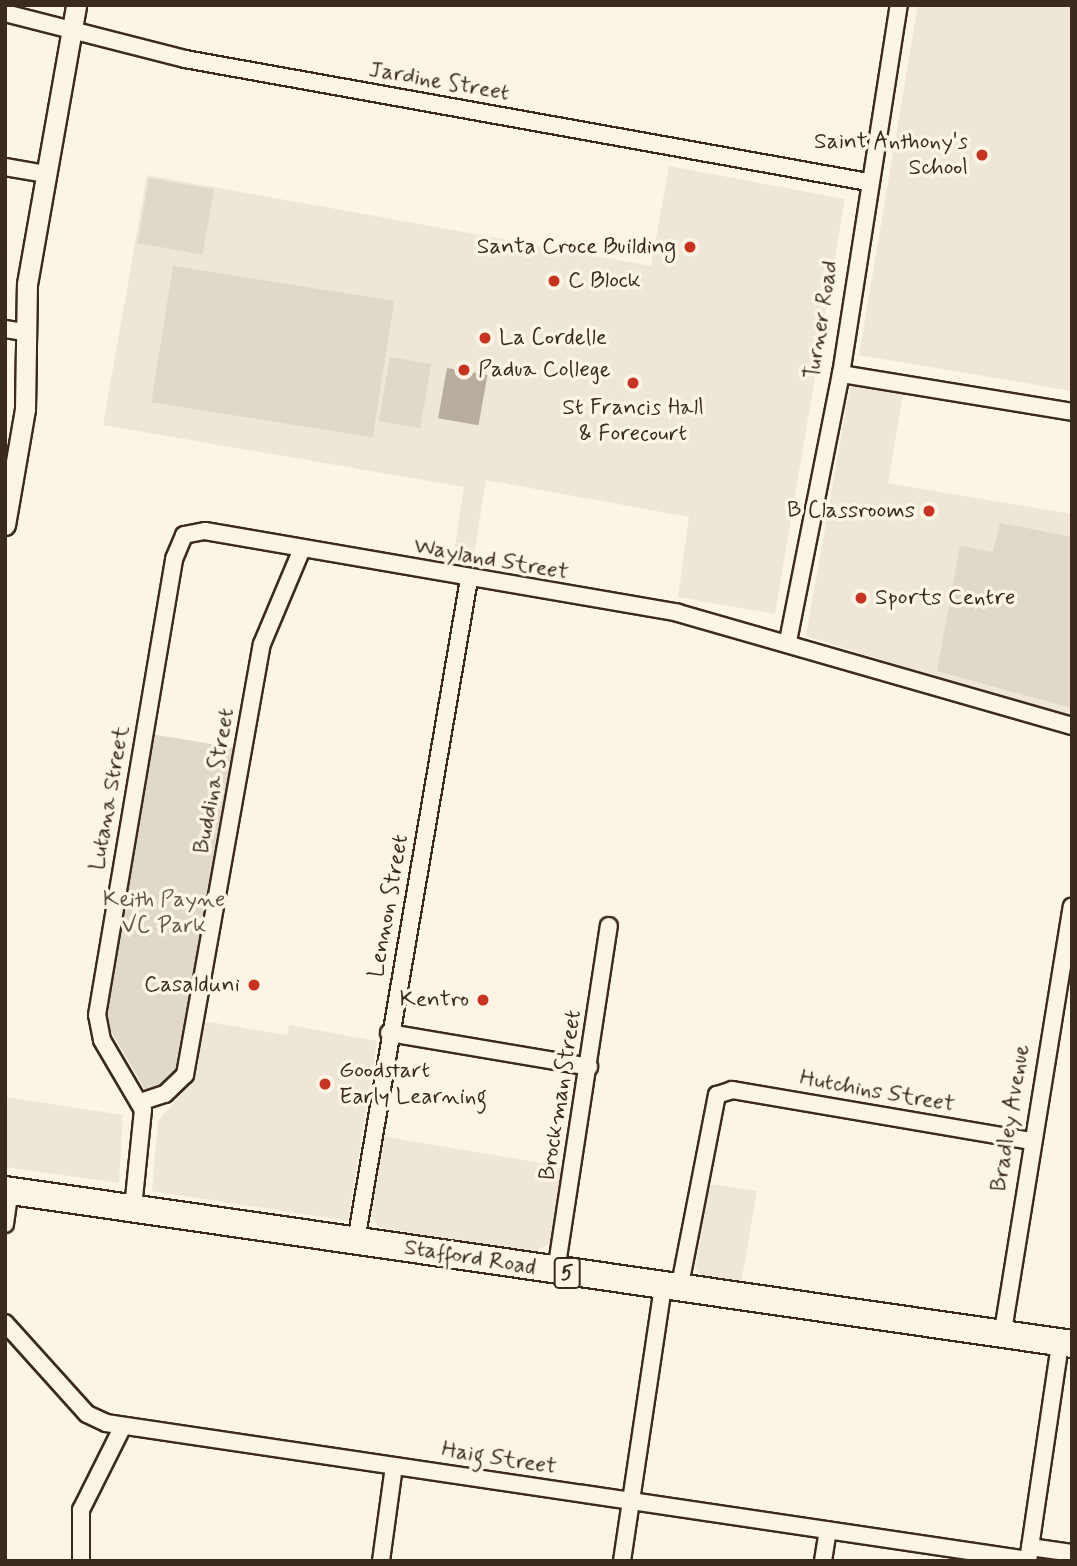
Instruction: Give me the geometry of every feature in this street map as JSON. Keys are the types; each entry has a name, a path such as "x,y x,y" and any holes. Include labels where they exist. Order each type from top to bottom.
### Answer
{"highway":[{"name":"Stafford Road","path":"8,1190 1068,1346"}],"street":[{"path":"5,525 25,409 15,330 76,5"},
{"name":"Turner Road","path":"788,641 841,374 868,182 899,5"},
{"name":"Jardine Street","path":"5,13 72,32 225,67 868,182"},
{"path":"5,167 46,174"},
{"path":"841,374 1072,412"},
{"name":"Wayland Street","path":"184,535 205,531 469,579 678,613 788,641 1072,726"},
{"name":"Lutana Street","path":"140,1102 102,1040 97,1016 174,559 184,535"},
{"name":"Buddina Street","path":"140,1102 165,1094 185,1075 262,644 302,549"},
{"name":"Lennon Street","path":"356,1241 389,1033 469,579"},
{"name":"Bradley Avenue","path":"1002,1337 1030,1141 1072,907"},
{"name":"Brockman Street","path":"556,1271 609,926"},
{"path":"389,1033 589,1067"},
{"name":"Hutchins Street","path":"671,1289 717,1095 732,1090 1030,1141"},
{"path":"132,1208 144,1134 140,1102"},
{"path":"5,1224 8,1190"},
{"path":"622,1561 671,1289"},
{"name":"Haig Street","path":"5,1323 87,1414 124,1426 828,1530 1029,1556 1072,1553"},
{"path":"1029,1556 1068,1346"},
{"path":"81,1561 81,1510 124,1426"},
{"path":"381,1561 394,1466"},
{"path":"824,1561 828,1530"}],"shaded area":[{"name":"Saint Anthony's School","path":"918,5 1072,5 1072,391 859,355"},
{"name":"Padua College","path":"669,166 845,199 775,614 678,597 689,517 486,480 473,562 453,559 464,487 103,425 147,175 651,266"},
{"path":"447,368 487,375 479,425 438,418"},
{"path":"850,386 903,394 888,483 1072,514 1072,720 806,636"},
{"path":"204,1021 287,1035 289,1025 377,1041 348,1221 152,1191 158,1121 194,1079"},
{"path":"5,1097 123,1115 119,1183 5,1167"},
{"path":"382,1136 564,1167 550,1243 534,1252 378,1227 370,1212"},
{"path":"709,1184 757,1191 741,1283 703,1278 695,1268"}],"green space":[{"path":"149,178 214,189 203,254 138,243"},
{"path":"173,266 394,301 373,437 151,402"},
{"path":"390,357 431,364 420,428 379,421"},
{"path":"1000,523 1072,537 1072,708 937,671 960,546 993,552"},
{"name":"Keith Payne VC Park","path":"151,734 236,748 177,1080 148,1095 104,1019"}],"place":[{"name":"Saint Anthony's School","path":"982,155"},
{"name":"Santa Croce Building","path":"690,247"},
{"name":"C Block","path":"554,281"},
{"name":"La Cordelle","path":"485,338"},
{"name":"Padua College","path":"464,370"},
{"name":"St Francis Hall & Forecourt","path":"633,383"},
{"name":"B Classrooms","path":"929,511"},
{"name":"Sports Centre","path":"861,598"},
{"name":"Casalduni","path":"254,985"},
{"name":"Kentro","path":"483,1000"},
{"name":"Goodstart Early Learning","path":"325,1084"}]}
